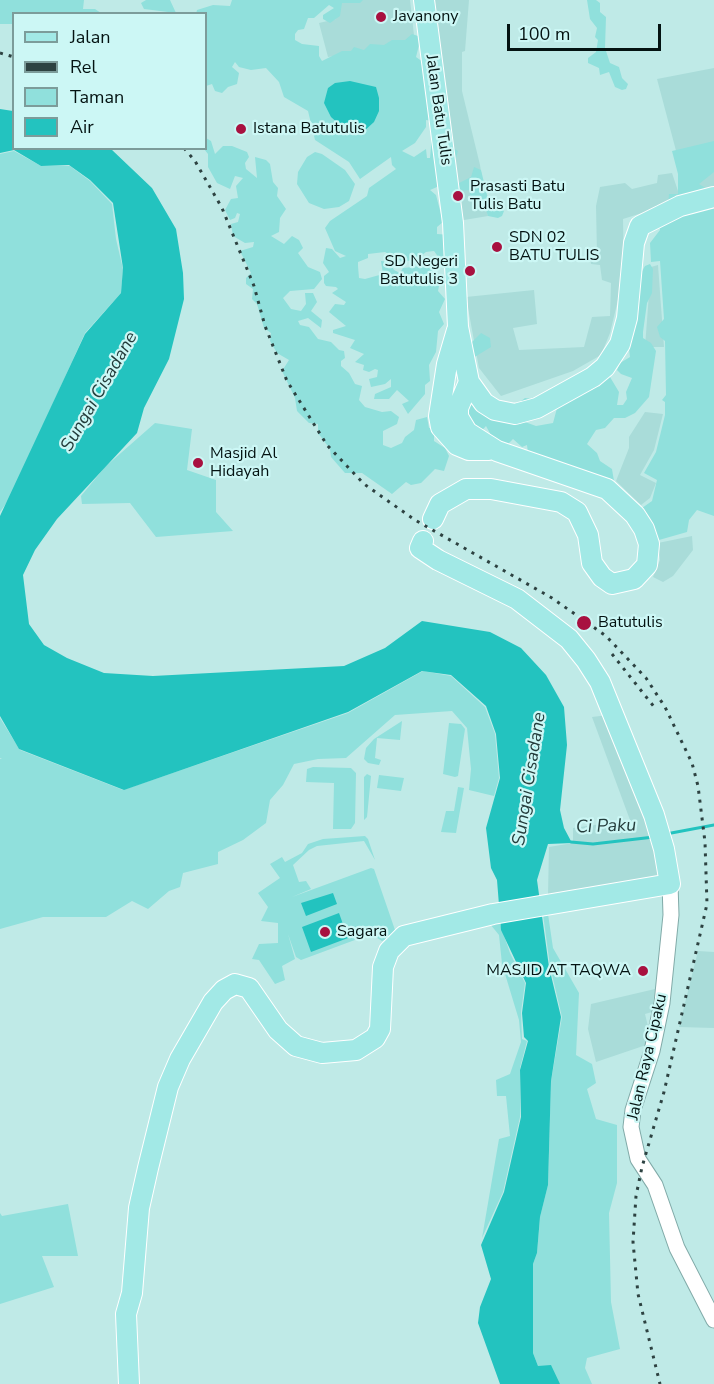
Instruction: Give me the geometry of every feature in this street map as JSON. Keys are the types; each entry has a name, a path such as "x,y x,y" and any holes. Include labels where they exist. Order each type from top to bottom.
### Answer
{"main road":[{"name":"Jalan Batu Tulis","path":"424,0 453,223 458,327"},
{"path":"458,327 469,382 483,403 495,410 515,414 537,408 593,377 614,357 627,318 634,243 640,226 680,206 714,197"},
{"path":"458,327 447,364 439,416 441,427 457,445 469,450 497,451"},
{"path":"433,519 440,504 466,489 491,489 561,502 577,512 588,535 592,563 602,577 617,584 634,579 643,572 647,565 649,544 639,519 607,489 497,451 474,439 458,417 459,402 469,382"},
{"path":"129,1384 126,1314 132,1293 139,1208 168,1087 180,1059 218,997 229,986 245,986 278,1030 296,1047 322,1053 356,1050 375,1038 380,1029 383,967 393,946 410,933 553,902 670,884 664,849 654,815 600,682 586,660 569,639 517,598 438,560 420,548 423,541"}],"street":[{"name":"Jalan Raya Cipaku","path":"670,884 671,915 662,1003 652,1051 633,1110 632,1128 638,1159 655,1185 677,1248 714,1320"}],"shaded area":[{"path":"362,0 410,0 415,44 328,57 319,23 336,19 336,3"},
{"path":"427,0 469,0 465,51 462,52 462,91 480,165 488,216 452,222"},
{"path":"714,68 714,190 688,196 657,79"},
{"path":"672,173 680,197 661,207 623,219 624,275 610,333 601,355 573,371 501,396 479,368 466,297 534,290 537,324 513,328 519,350 584,347 592,317 610,316 611,283 602,280 600,265 591,264 590,255 597,254 596,206 600,187 625,183 632,189 657,183 658,175"},
{"path":"658,265 664,347 645,347 651,267"},
{"path":"645,412 663,414 654,450 640,475 656,483 650,498 641,505 616,481 629,448 629,437"},
{"path":"692,536 693,550 673,576 663,582 653,577 660,560 658,543"},
{"path":"608,715 651,816 663,881 548,895 549,847 573,843 573,828 630,820 592,717"},
{"path":"698,951 714,952 714,1028 679,1027"},
{"path":"655,989 652,1012 645,1014 652,1043 596,1062 588,1029 591,1004"}],"green space":[{"path":"0,0 84,0 83,9 95,9 100,12 12,12 12,24 0,24"},
{"path":"146,0 170,0 176,12 144,9 141,3"},
{"path":"232,0 363,0 360,3 342,3 340,16 330,23 323,19 323,15 334,8 329,5 314,18 308,18 304,29 298,30 295,34 295,40 302,44 319,46 319,56 322,61 342,51 351,51 354,47 364,50 370,44 384,45 392,40 405,40 412,34 421,37 416,57 423,62 438,122 426,120 426,127 415,143 402,151 414,157 426,149 427,158 430,158 432,135 458,151 455,162 442,175 437,187 430,190 436,195 443,222 437,227 437,234 451,235 446,259 439,258 434,251 426,252 417,259 403,262 385,252 368,254 368,258 358,262 359,278 365,279 383,274 381,261 389,262 394,270 400,273 403,268 421,266 426,261 436,266 434,274 440,281 438,291 445,299 439,312 444,324 438,331 436,352 429,365 430,381 425,385 425,394 408,414 402,404 409,401 397,390 389,399 374,399 375,394 391,387 391,379 385,384 371,387 369,379 377,377 378,370 369,372 363,370 364,365 355,362 364,354 350,348 355,340 333,333 333,330 346,326 329,312 335,304 344,305 346,302 332,293 338,289 336,287 326,286 324,283 324,276 329,272 323,263 326,248 332,249 340,258 346,256 335,251 325,228 330,221 367,196 369,188 396,169 392,165 391,157 360,179 349,162 315,140 308,111 284,97 279,82 266,68 251,70 239,67 235,62 232,67 239,73 237,84 228,87 222,93 215,91 212,84 207,86 207,12 196,12 197,10 213,5 230,6"},
{"path":"587,0 596,0 600,3 600,12 606,17 605,48 610,63 619,67 622,78 628,84 626,89 615,87 609,72 600,75 599,68 588,63 588,58 596,52 598,40 595,37 597,28 590,19"},
{"path":"207,139 211,141 215,154 223,146 232,146 247,152 249,157 245,163 246,169 257,178 255,157 266,160 270,164 273,182 278,188 277,196 286,209 280,218 279,232 271,236 284,244 292,236 299,240 303,248 298,253 308,267 320,272 322,279 314,289 290,291 283,298 291,309 301,311 306,304 305,293 313,293 317,302 311,311 322,320 321,328 308,318 298,321 300,325 309,327 318,339 331,342 339,350 344,351 345,358 341,361 341,366 349,373 355,384 362,386 359,400 365,407 382,412 391,411 399,417 397,424 383,431 383,445 391,448 402,443 405,437 414,430 416,420 427,417 429,428 434,428 434,441 445,448 449,456 444,471 435,469 421,483 411,485 406,482 392,494 362,473 345,473 331,457 330,449 318,433 318,424 309,423 297,411 295,398 282,371 289,360 277,353 270,341 271,333 264,328 257,304 252,299 253,289 246,284 246,278 251,273 240,251 253,247 254,242 245,243 233,236 231,224 238,222 240,214 237,213 235,218 230,220 225,210 231,199 238,198 236,186 243,178 235,176 230,189 217,183 208,167 208,154 205,150 207,150"},
{"path":"714,141 714,172 699,184 707,189 714,202 714,516 697,510 689,520 687,532 659,540 642,508 652,501 657,480 644,473 656,452 665,415 665,402 662,400 666,395 665,341 660,337 657,327 664,319 660,261 651,262 650,243 660,230 656,205 668,205 669,194 678,194 678,174 672,151"},
{"path":"14,151 41,166 70,166 90,181 112,204 116,239 123,269 121,293 85,333 10,498 0,512 0,154"},
{"path":"315,152 322,154 345,170 355,184 349,201 339,207 324,209 309,203 297,184 298,172 307,157"},
{"path":"474,167 481,170 489,203 504,211 502,216 498,218 488,216 485,207 473,204 469,190 455,191 451,187 471,177"},
{"path":"650,264 653,269 652,293 647,303 643,338 651,343 656,351 649,397 635,413 625,418 614,418 605,428 596,430 587,444 597,453 600,461 612,469 614,481 611,483 529,461 527,445 522,447 513,439 504,448 492,437 486,426 477,436 458,407 486,395 493,396 515,413 520,402 525,398 538,400 542,394 548,394 535,414 536,419 525,422 536,426 553,423 560,397 601,376 610,377 619,392 617,405 623,405 627,399 626,392 632,378 617,370 620,363 630,357 628,340 636,287 641,281 641,273 645,266"},
{"path":"481,333 490,338 491,347 473,358 471,343"},
{"path":"155,423 192,429 187,470 216,480 216,512 233,531 156,537 130,503 82,504 81,496 105,467"},
{"path":"423,671 451,676 485,707 495,734 499,778 494,796 469,790 471,769 467,728 452,711 395,715 346,758 318,759 294,764 283,785 270,800 266,823 243,840 218,852 218,864 183,873 180,887 169,891 148,909 132,901 106,917 43,917 0,929 0,759 2,758 0,758 0,718 20,750 123,790 348,713"},
{"path":"402,721 400,740 377,738 375,758 381,760 379,765 368,763 364,759 366,748 374,739"},
{"path":"449,723 461,724 465,729 458,776 455,777 443,774"},
{"path":"313,767 351,768 356,773 355,823 351,829 333,829 334,783 306,782 307,769"},
{"path":"367,774 371,776 367,817 364,820 364,777"},
{"path":"379,775 404,778 401,791 377,788"},
{"path":"458,787 464,788 456,833 441,832 446,811 454,811"},
{"path":"365,836 375,860 364,841 317,846 309,850 293,865 299,882 306,881 311,889 292,897 371,868 374,869 395,930 389,938 382,941 371,934 301,960 296,957 288,934 295,959 282,966 285,980 275,984 259,960 252,959 259,944 278,943 278,923 261,921 268,907 258,893 280,878 270,864 282,857 285,862 302,853 308,844 323,839"},
{"path":"543,914 548,914 553,948 579,993 576,1055 592,1064 596,1083 587,1089 596,1119 617,1125 617,1183 609,1213 611,1302 620,1349 587,1358 585,1368 592,1384 560,1384 538,1366 533,1353 533,1264 537,1253 540,1217 548,1185 551,1081 562,1017 550,966"},
{"path":"499,921 510,953 525,983 521,1012 522,1039 527,1041 520,1068 520,1117 503,1192 482,1238 499,1139 510,1136 506,1096 497,1096 496,1080 510,1074 521,1042 519,1020 502,964 499,935 490,924"},
{"path":"68,1204 78,1256 42,1256 54,1287 0,1304 0,1213 2,1216"}],"water":[{"path":"350,81 376,87 379,98 379,111 374,122 363,132 354,133 341,126 331,117 324,103 328,88 335,83"},
{"path":"0,109 12,111 12,150 14,150 0,153"},
{"name":"Sungai Cisadane","path":"14,150 112,150 152,188 176,229 183,273 184,299 169,359 144,408 137,433 57,519 35,550 23,575 29,624 44,645 67,658 104,673 153,676 344,666 385,648 422,621 490,632 521,648 546,675 564,707 567,745 560,810 564,828 572,843 548,844 537,880 549,967 561,1017 551,1081 548,1185 540,1217 537,1253 533,1264 533,1353 538,1366 551,1365 560,1384 500,1384 478,1323 480,1307 491,1279 481,1245 504,1192 521,1117 520,1070 528,1041 524,1037 522,1013 526,983 501,930 497,880 491,868 486,828 500,778 496,734 486,706 451,675 422,671 348,712 124,790 19,749 0,716 0,516 85,334 121,293 123,268 113,203 90,180 69,165 41,166"},
{"path":"333,893 337,904 306,916 301,903"},
{"name":"Sagara","path":"339,913 348,938 311,952 302,927"}],"waterway":[{"name":"Ci Paku","path":"666,834 714,825"},
{"name":"Ci Paku","path":"571,842 593,844 654,837"}],"railway":[{"path":"0,53 12,56"},
{"path":"186,150 195,161 222,208 254,286 265,326 287,381 327,445 364,484 415,520 552,598 606,636 646,678 665,707 692,763 698,786 705,842 707,904 664,1092 642,1167 636,1196 633,1242 638,1294 660,1384"},
{"path":"612,654 655,708"}],"place":[{"name":"Javanony","path":"381,17"},
{"name":"Istana Batutulis","path":"241,129"},
{"name":"Prasasti Batu Tulis Batu","path":"458,196"},
{"name":"SDN 02 BATU TULIS","path":"497,247"},
{"name":"SD Negeri Batutulis 3","path":"470,271"},
{"name":"Masjid Al Hidayah","path":"198,463"},
{"name":"Batutulis","path":"584,623"},
{"name":"Sagara","path":"325,932"},
{"name":"MASJID AT TAQWA","path":"643,971"}]}
